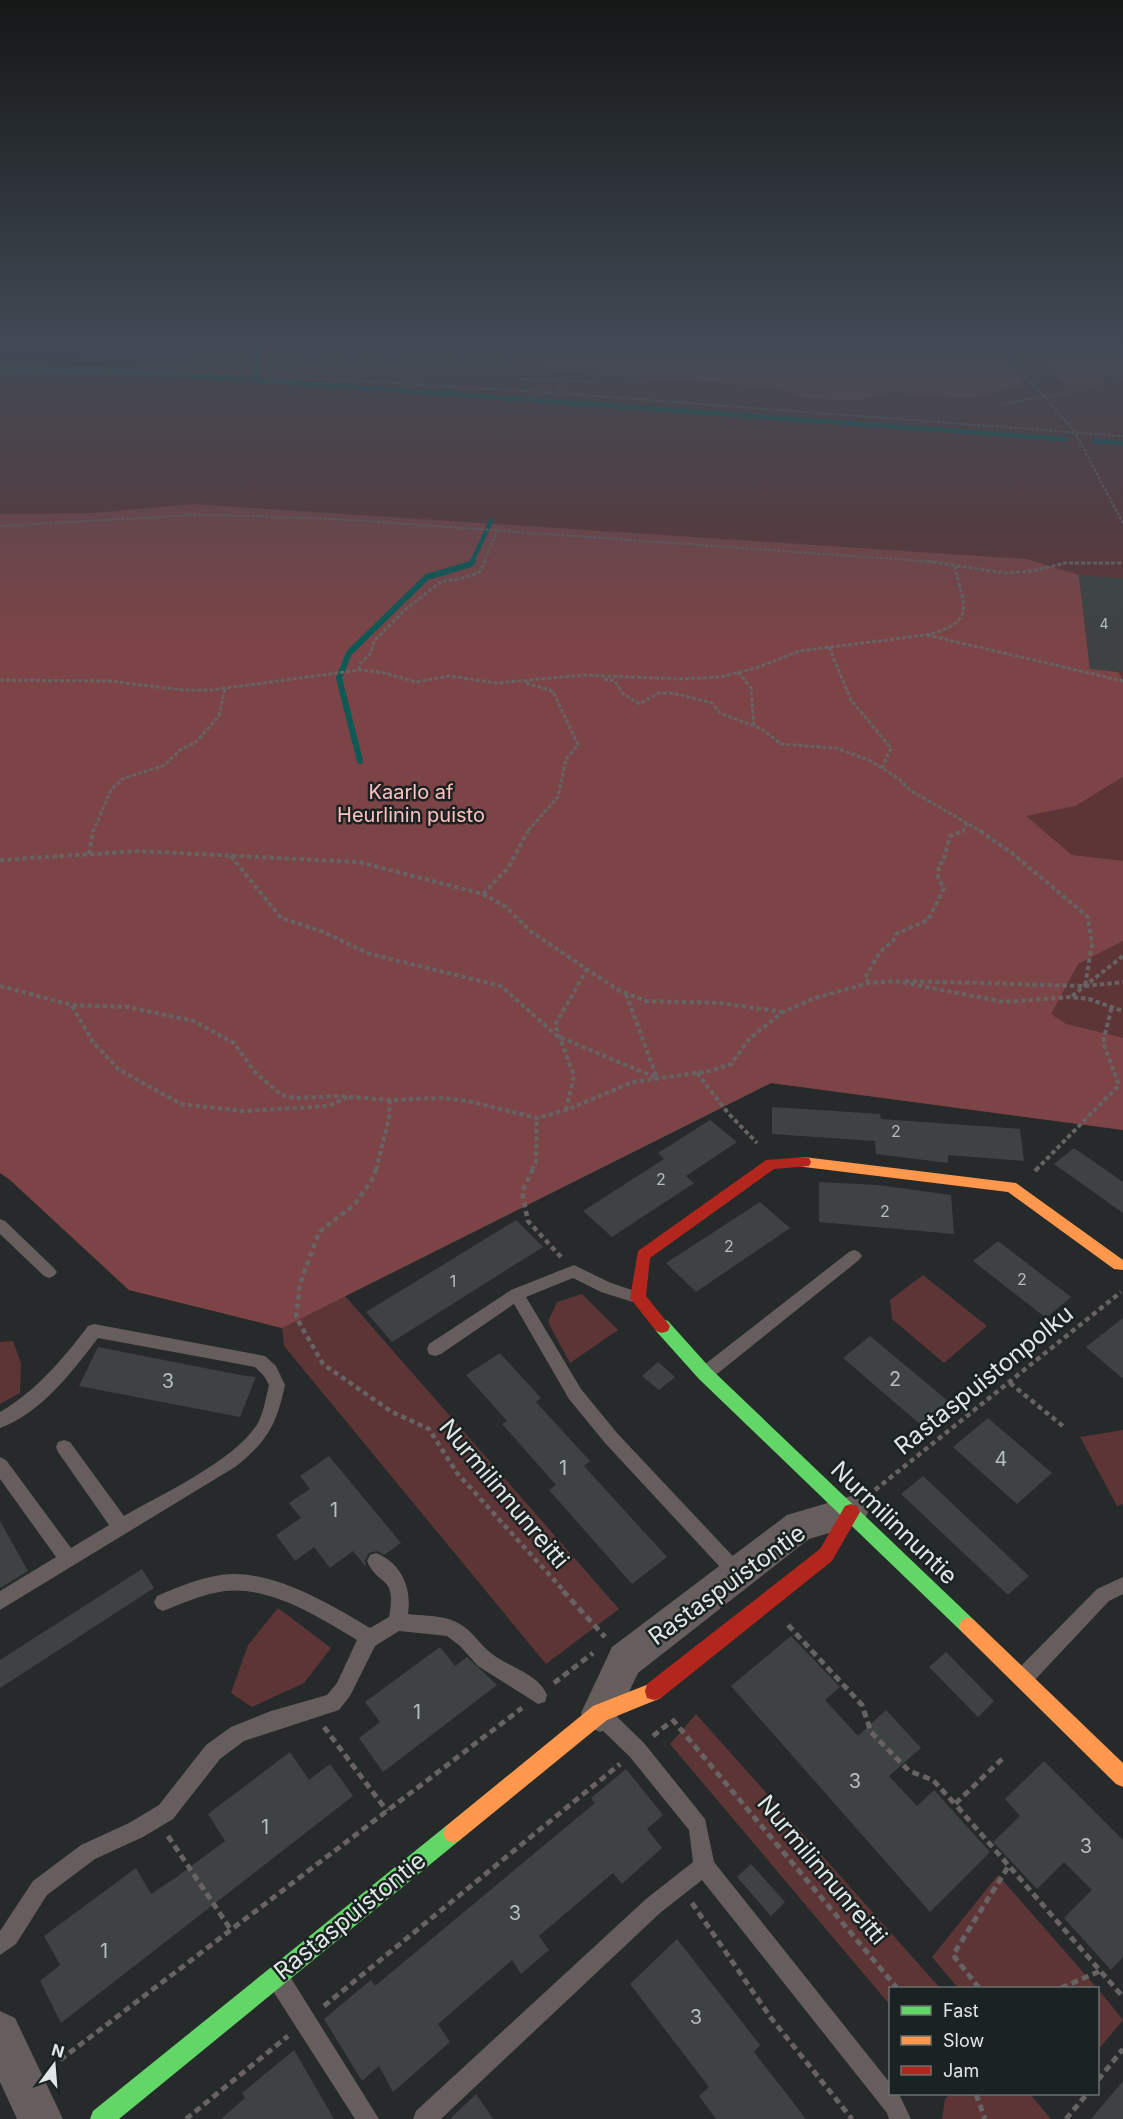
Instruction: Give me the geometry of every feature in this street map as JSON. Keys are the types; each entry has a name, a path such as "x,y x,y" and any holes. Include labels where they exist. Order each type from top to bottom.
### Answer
{"street":[{"path":"638,1298 643,1256 771,1164 776,1163 812,1161 1011,1187 1119,1265"},
{"name":"Nurmilinnuntie","path":"638,1298 705,1374 859,1504 1022,1680 1123,1777"},
{"name":"Rastaspuistontie","path":"600,1713 626,1660 799,1526 859,1504"},
{"name":"Rastaspuistontie","path":"100,2119 600,1713 653,1692 826,1555 859,1504"},
{"path":"0,2033 32,2103"}],"lane":[{"path":"0,1225 50,1272"},
{"path":"705,1374 854,1256"},
{"path":"435,1349 516,1294 574,1271 606,1288 638,1298"},
{"path":"516,1294 575,1394 611,1438 738,1574"},
{"path":"0,1421 20,1410 41,1392 94,1331 260,1360 270,1371 277,1385 266,1422 257,1437 230,1461 0,1601"},
{"path":"64,1447 121,1527"},
{"path":"0,1466 68,1559"},
{"path":"376,1561 396,1578 401,1592 397,1622"},
{"path":"163,1602 195,1589 242,1582 305,1602 370,1638"},
{"path":"1022,1680 1103,1595 1123,1585"},
{"path":"0,1944 9,1936 40,1888 88,1852 166,1812 213,1752 238,1734 333,1703 340,1697 357,1658 370,1638 397,1622 450,1628 467,1640 485,1660 513,1676 538,1695"},
{"path":"600,1713 637,1750 698,1826 704,1866 896,2106 900,2119"},
{"path":"424,2119 645,1914 704,1866"},
{"path":"276,1976 368,2119"}],"path":[{"path":"1081,444 1123,523"},
{"path":"0,526 181,516 254,516 387,522 497,532 861,555 930,561 955,567 1005,573 1032,571 1065,563 1123,563"},
{"path":"358,670 359,665 371,652 374,641 407,609 442,581 460,579 480,572 497,532"},
{"path":"0,681 111,681 182,690 225,688 358,670 381,672 416,682 448,676 497,683 525,682 558,676 681,679 721,676 799,651 926,635 945,630 961,620 965,610 955,567"},
{"path":"926,635 1010,653 1077,674 1123,681"},
{"path":"829,646 837,657 840,678 851,699 882,732 891,748 882,768"},
{"path":"738,672 752,688 754,726"},
{"path":"594,676 615,681 623,694 640,704 664,691 673,692 699,703 712,703 720,713 754,726 781,744 836,748 882,768 910,790 919,793 946,813 967,822 1022,860 1088,917 1092,944 1084,986"},
{"path":"483,894 508,868 528,830 558,797 566,759 578,745 553,691 525,682"},
{"path":"89,855 94,825 111,790 122,779 165,765 180,750 196,741 219,716 225,700 225,688"},
{"path":"869,983 865,978 880,952 893,941 896,934 928,920 944,888 938,878 939,864 943,862 944,852 950,844 951,836 963,833 967,822"},
{"path":"0,861 139,851 359,862 483,894 506,907 530,931 586,969 626,993 646,1001 721,1003 783,1012"},
{"path":"231,855 281,918 321,931 370,954 501,986 557,1036 657,1078"},
{"path":"1071,997 1123,956"},
{"path":"566,1110 574,1076 557,1036 555,1025 586,969"},
{"path":"895,981 1004,1002 1071,997 1112,1006 1123,1011"},
{"path":"0,986 72,1005 128,1007 194,1021 234,1043 255,1072 281,1095 390,1100 441,1098 468,1101 537,1118 566,1110 633,1082 698,1073 730,1064 750,1038 783,1012 815,998 869,983 895,981 1084,986 1123,982"},
{"path":"626,993 657,1078"},
{"path":"72,1005 93,1042 118,1069 181,1104 243,1111 328,1106 349,1097"},
{"path":"1016,1191 1119,1084 1103,1042 1112,1006"},
{"path":"698,1073 728,1113 776,1163"},
{"name":"Nurmilinnunreitti","path":"390,1100 389,1118 374,1178 354,1205 319,1232 300,1284 296,1317 323,1364 392,1412 429,1429 457,1473 597,1629"},
{"path":"537,1118 536,1161 522,1192 528,1221 574,1271"},
{"name":"Rastaspuistonpolku","path":"859,1504 1123,1291"},
{"path":"1010,1383 1064,1427"},
{"path":"778,1630 794,1616"},
{"path":"787,1623 862,1705 871,1732 909,1771 933,1780 1123,1997"},
{"path":"32,2103 231,1930 609,1642"},
{"path":"311,1710 387,1811"},
{"path":"186,2119 682,1713"},
{"name":"Nurmilinnunreitti","path":"673,1720 895,1987"},
{"path":"960,1809 955,1804 1002,1759"},
{"path":"156,1818 231,1930"},
{"path":"977,1987 953,1955 1008,1867"},
{"path":"679,1886 771,2018 852,2119"},
{"path":"1065,1987 1100,1971"},
{"path":"1099,2079 1123,2049"},
{"path":"976,2095 986,2119"},
{"path":"1066,2119 1086,2095"}],"green space":[{"name":"Kaarlo af Heurlinin puisto","path":"0,444 1123,444 1123,1130 771,1083 345,1296 619,1609 546,1664 284,1346 282,1328 129,1290 0,1173"},
{"name":"Kaarlo af Heurlinin puisto","path":"193,504 1027,559 1079,575 1090,669 1118,672 1123,681 1123,777 1075,806 1026,816 1072,855 1123,861 1123,941 1078,964 1051,1014 1066,1024 1123,1038 1123,1130 771,1083 282,1328 129,1290 0,1173 0,514 94,513"},
{"path":"923,1275 987,1326 944,1363 892,1319 890,1300"},
{"path":"582,1294 618,1330 570,1363 548,1322 557,1302"},
{"path":"13,1341 21,1363 20,1393 0,1404 0,1342"},
{"path":"1123,1430 1123,1504 1117,1506 1080,1437"},
{"path":"278,1608 331,1648 304,1683 252,1707 231,1693 248,1645"},
{"path":"696,1714 939,1987 889,1987 889,2004 670,1744"},
{"path":"998,1875 1096,1987 957,1987 932,1957"},
{"path":"1099,1990 1123,2020 1099,2049"},
{"path":"949,2095 1031,2095 1051,2119 942,2119 945,2099"}],"building":[{"path":"1079,575 1123,578 1123,672 1090,669"},
{"path":"772,1107 880,1114 881,1119 1020,1129 1024,1161 948,1155 948,1163 876,1154 875,1141 772,1134"},
{"path":"710,1120 737,1142 686,1176 694,1183 612,1237 583,1211 664,1159 658,1153"},
{"path":"1074,1148 1123,1182 1123,1213 1054,1164"},
{"path":"819,1182 878,1185 951,1195 954,1234 819,1222"},
{"path":"760,1202 790,1228 696,1292 666,1263"},
{"path":"516,1220 543,1247 392,1342 366,1312"},
{"path":"998,1241 1071,1297 1046,1318 973,1261"},
{"path":"1123,1318 1123,1379 1086,1347"},
{"path":"870,1336 948,1401 921,1425 843,1358"},
{"path":"98,1347 256,1377 240,1417 79,1386"},
{"path":"500,1353 541,1398 536,1402 590,1461 584,1466 667,1557 632,1584 549,1490 556,1485 502,1424 507,1421 466,1375"},
{"path":"658,1362 675,1377 659,1390 642,1376"},
{"path":"988,1418 1052,1473 1017,1504 953,1447"},
{"path":"329,1456 401,1543 384,1555 377,1551 369,1553 365,1560 366,1567 353,1551 330,1568 314,1547 295,1561 276,1535 301,1518 289,1503 310,1489 300,1476"},
{"path":"923,1476 1029,1576 1008,1595 901,1494"},
{"path":"0,1521 28,1571 0,1588"},
{"path":"142,1569 154,1588 0,1688 0,1660"},
{"path":"791,1636 840,1687 825,1700 858,1736 886,1710 921,1748 889,1776 917,1806 934,1790 990,1852 930,1912 731,1686"},
{"path":"440,1647 455,1666 467,1657 497,1685 383,1772 359,1738 380,1722 365,1702"},
{"path":"946,1652 994,1701 978,1717 929,1667"},
{"path":"290,1752 309,1780 330,1764 353,1796 61,2023 40,1981 60,1965 44,1936 136,1868 151,1894 225,1841 208,1814"},
{"path":"1044,1761 1123,1840 1123,1957 1111,1970 1064,1918 1092,1890 1064,1862 1037,1889 993,1842 1020,1816 1005,1799"},
{"path":"626,1769 663,1815 647,1829 662,1848 622,1884 613,1873 539,1936 549,1950 521,1974 512,1960 438,2024 450,2042 393,2092 379,2066 362,2081 324,2019 371,1980 375,1986 595,1803 591,1798"},
{"path":"751,1864 785,1902 771,1916 737,1877"},
{"path":"677,1939 760,2045 754,2052 806,2119 716,2119 699,2096 709,2087 630,1984"},
{"path":"294,2050 334,2119 221,2119 245,2098 242,2093"},
{"path":"1123,2081 1123,2119 1091,2119"},
{"path":"476,2094 493,2119 450,2119"}],"waterway":[{"path":"472,562 491,521"},
{"path":"360,761 339,678 349,653 427,577 471,564 473,561"}],"traffic: fast":[{"path":"662,1326 705,1374 968,1626"},
{"path":"101,2119 453,1833"}],"traffic: slow":[{"path":"804,1162 1011,1187 1119,1265"},
{"path":"968,1626 1123,1777"},
{"path":"453,1833 600,1713 654,1691"}],"traffic: jam":[{"path":"662,1326 638,1298 643,1255 771,1164 804,1162"},
{"path":"654,1691 826,1555 851,1512"}]}
